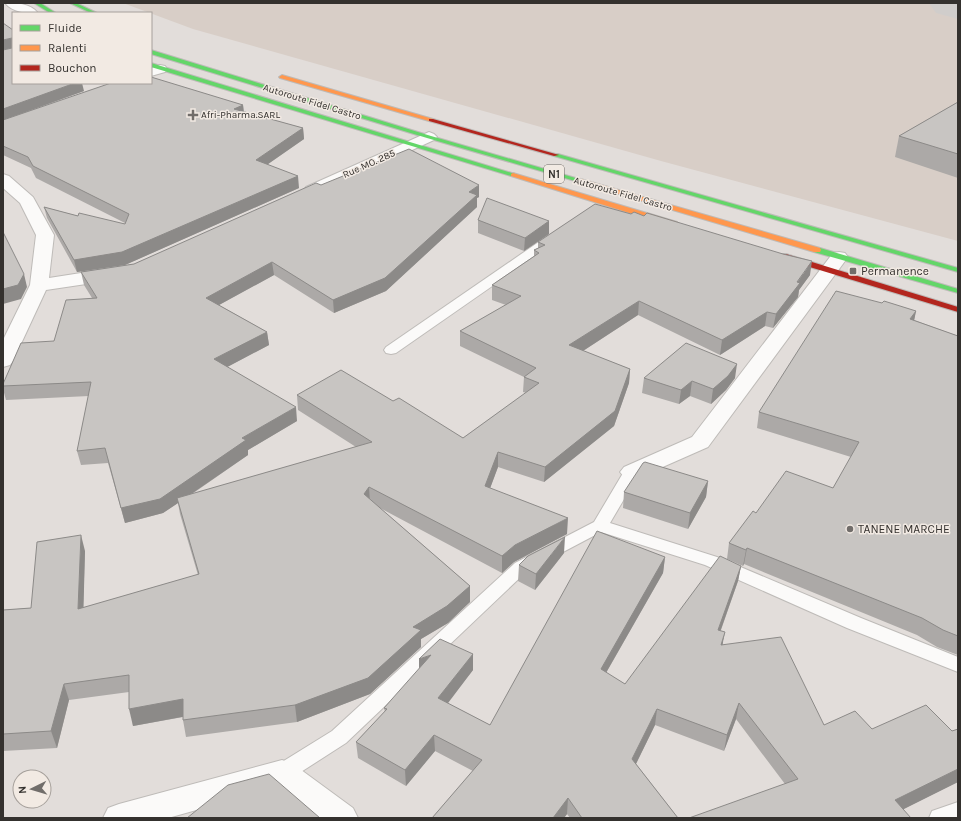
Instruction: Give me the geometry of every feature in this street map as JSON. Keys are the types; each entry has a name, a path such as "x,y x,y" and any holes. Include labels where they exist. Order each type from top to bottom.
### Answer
{"main road":[{"path":"36,3 52,12"},
{"path":"72,3 93,12"},
{"name":"Autoroute Fidel Castro","path":"152,52 430,137 834,264 958,292"},
{"path":"154,69 686,227"},
{"name":"Autoroute Fidel Castro","path":"274,75 958,270"},
{"path":"777,255 834,264 958,310"}],"street":[{"path":"11,3 30,12"},
{"name":"Rue MO. 285","path":"296,197 430,137"},
{"path":"3,179 27,200 45,235 39,285 3,361"},
{"path":"632,472 700,442 834,264"},
{"path":"39,285 129,271"},
{"path":"3,324 24,315"},
{"path":"119,818 282,773 342,818"}],"lane":[{"path":"591,212 604,203"},
{"path":"392,350 559,234"},
{"path":"282,773 339,737 521,567 600,526 632,472"},
{"path":"600,526 711,561 854,623 958,665"},
{"path":"940,818 958,811"}],"shaded area":[{"path":"123,3 958,3 958,241 661,161 193,29 152,14 152,12 147,12"}],"building":[{"path":"3,23 12,29 12,38 3,40"},
{"path":"12,48 12,84 72,84 3,109 3,50"},
{"path":"152,77 243,105 234,109 303,128 256,160 298,176 122,252 74,260 44,207 78,216 79,213 125,224 129,214 33,166 28,157 3,146 3,120 108,84 152,84"},
{"path":"958,102 958,154 899,136"},
{"path":"409,149 479,185 469,192 477,195 385,278 333,300 272,262 206,298 267,332 214,359 296,407 242,438 246,440 160,499 121,508 105,448 77,451 91,382 3,386 21,343 54,341 66,300 97,298 81,272 134,264 316,183 321,185"},
{"path":"487,198 549,221 525,238 478,220"},
{"path":"595,204 631,214 634,212 644,216 647,213 783,254 812,261 797,282 800,283 776,314 767,312 722,340 639,301 569,345 630,369 615,411 545,467 498,452 485,486 568,518 515,545 502,556 369,487 364,494 470,586 447,606 413,627 421,630 368,678 295,705 183,720 183,699 129,709 129,675 64,684 51,731 3,734 3,610 31,608 37,542 81,535 78,609 199,574 177,498 372,442 297,395 341,370 393,401 399,398 463,438 539,383 524,377 536,368 460,331 521,296 492,285 539,253 534,250 545,245 538,242"},
{"path":"3,232 24,274 18,285 3,289"},
{"path":"836,291 882,303 884,301 916,311 910,319 958,336 958,636 943,630 922,618 747,548 746,550 729,543 753,511 756,513 786,471 833,488 859,442 759,412"},
{"path":"686,343 737,364 728,376 713,389 692,381 681,390 644,378"},
{"path":"645,462 708,481 690,513 624,492"},
{"path":"597,531 665,557 601,669 625,684 720,556 741,566 718,630 725,632 721,645 781,637 824,725 855,711 872,729 926,705 952,731 958,729 958,769 895,800 911,818 689,818 798,779 739,703 727,735 657,709 632,759 678,818 582,818 568,798 553,818 432,818 482,760 434,735 405,770 356,742 387,709 384,708 431,655 419,659 440,639 473,654 438,698 490,725"},
{"path":"565,537 536,574 519,565 528,556"},
{"path":"269,774 320,818 187,818 228,785"}],"taxiway":[{"path":"952,3 958,5"}],"traffic: fast":[{"path":"36,3 52,12"},
{"path":"72,3 93,12"},
{"path":"152,52 429,137 577,180"},
{"path":"152,65 513,175"},
{"path":"556,155 958,270"},
{"path":"817,250 958,291"}],"traffic: slow":[{"path":"282,77 431,120"},
{"path":"513,175 674,224"},
{"path":"577,180 817,250"}],"traffic: jam":[{"path":"431,120 556,155"},
{"path":"783,256 958,310"}],"place":[{"name":"Afri-Pharma.SARL","path":"193,115"},
{"name":"Permanence","path":"853,271"},
{"name":"TANENE MARCHE","path":"850,529"}]}
